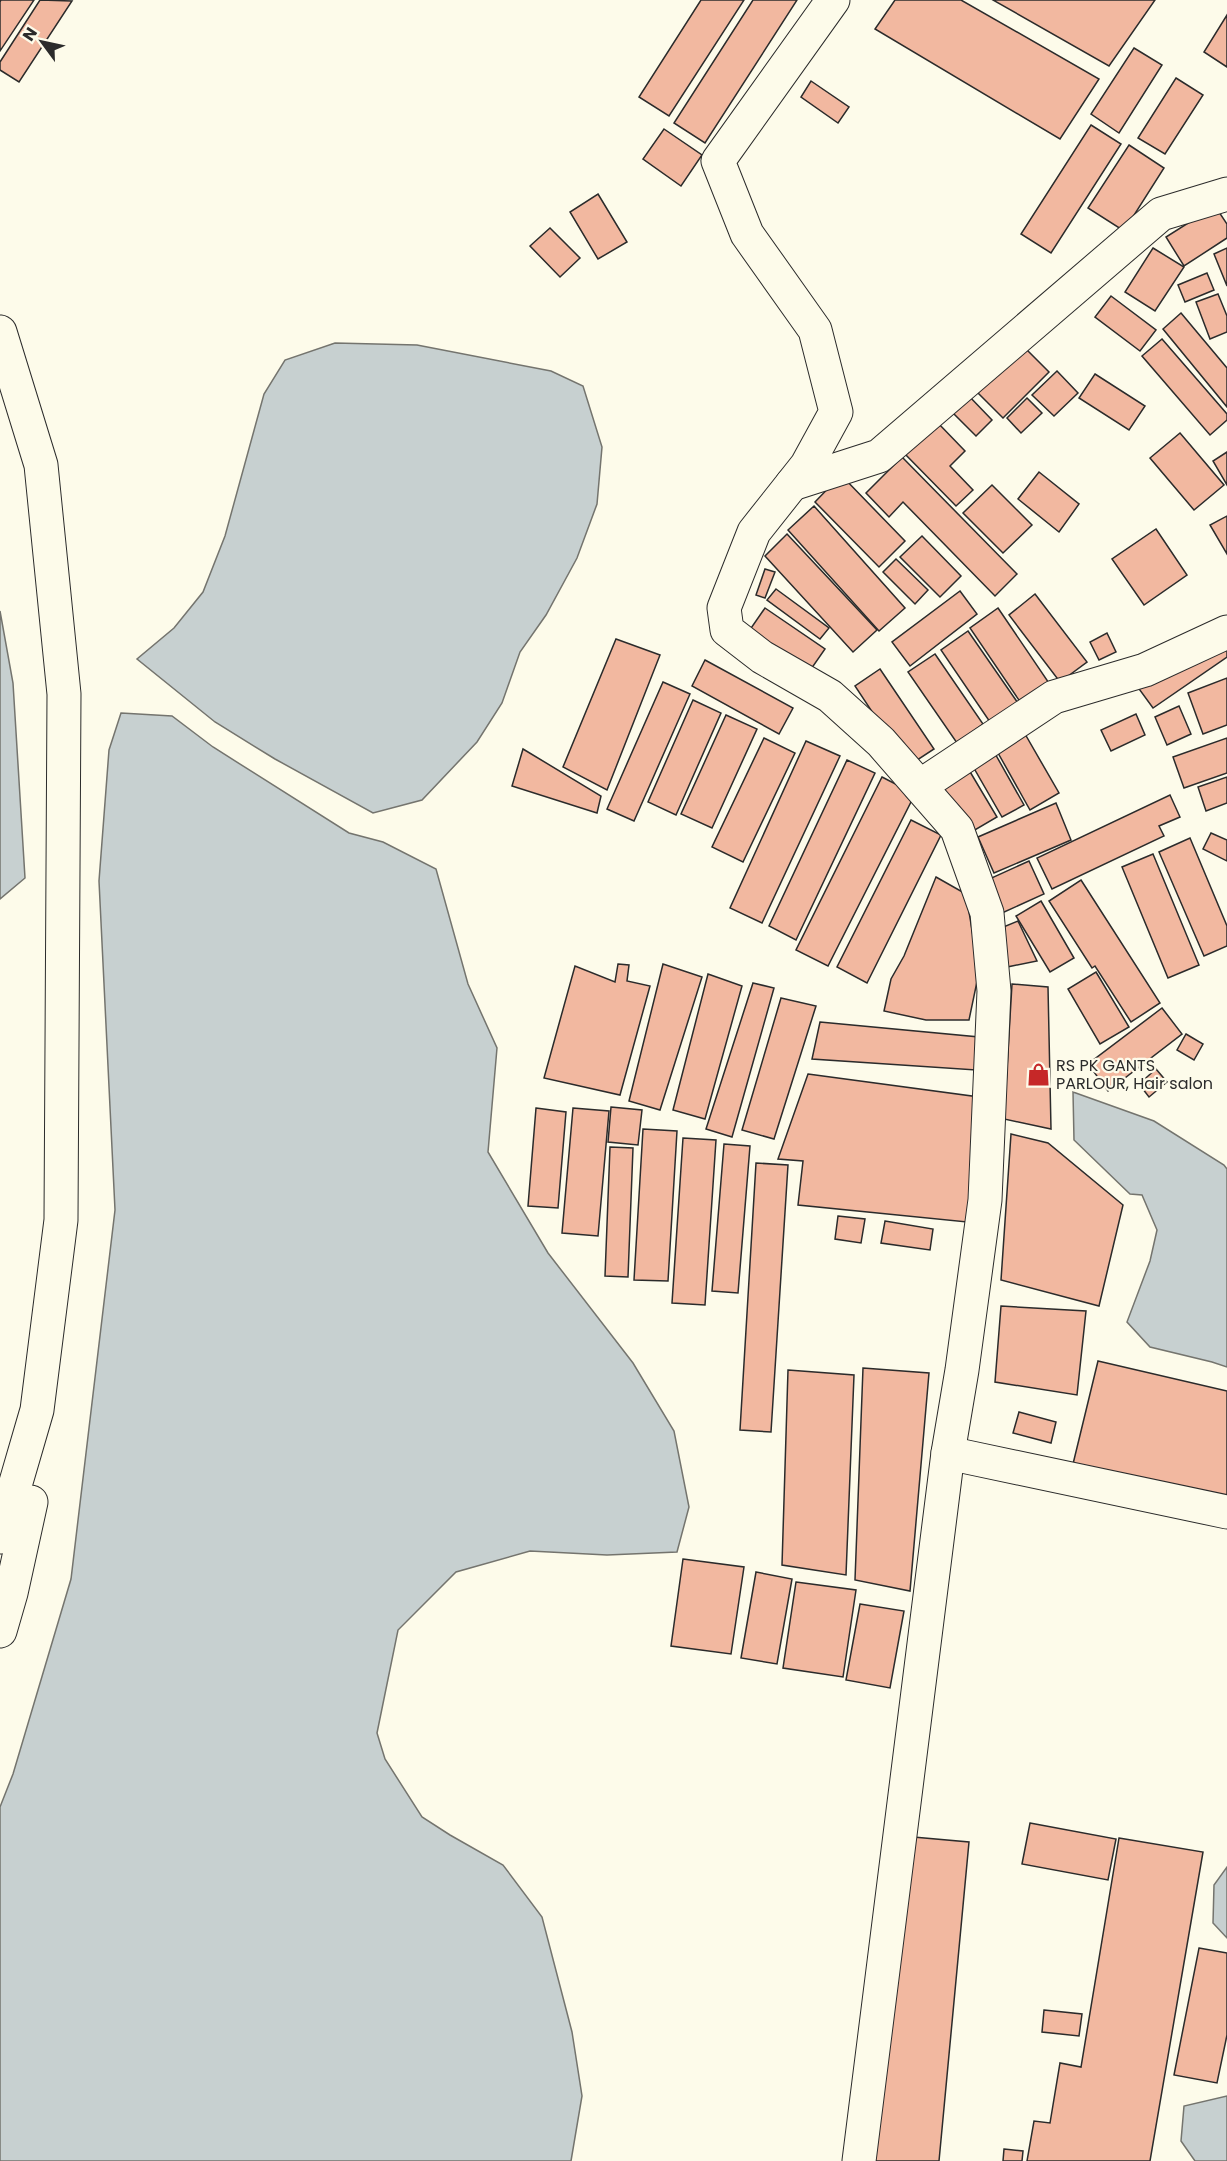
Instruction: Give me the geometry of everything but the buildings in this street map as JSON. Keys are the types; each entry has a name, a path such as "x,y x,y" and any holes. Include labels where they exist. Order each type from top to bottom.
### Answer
{"street":[{"path":"834,0 718,161 747,234 815,330 836,412 807,465 754,532 724,608 727,630 762,657 830,696 881,742 957,829 987,913 994,991 985,1200 964,1359 948,1453 859,2161"},
{"path":"792,484 879,456 1161,214 1227,194"},
{"path":"0,332 40,465 64,694 61,1220 68,1310 50,1416 11,1593 0,1631"},
{"path":"920,786 1054,697 1145,670 1227,632"},
{"path":"0,1537 37,1410 61,1220"},
{"path":"948,1453 1227,1512"}],"shaded area":[{"path":"335,343 417,345 551,371 583,386 602,447 597,504 577,558 546,615 520,652 502,703 477,742 422,800 373,813 275,759 215,722 137,659 174,628 203,592 225,536 264,394 285,360"},
{"path":"0,611 13,683 25,878 0,899"},
{"path":"121,713 172,716 213,747 349,833 383,842 436,869 468,984 497,1048 488,1152 548,1253 633,1363 674,1431 689,1507 677,1552 607,1555 530,1551 456,1572 398,1630 377,1733 385,1759 422,1817 503,1865 542,1917 572,2032 582,2096 571,2161 0,2161 0,1807 13,1774 71,1579 115,1210 99,881 109,750"},
{"path":"1073,1092 1154,1121 1227,1169 1227,1367 1150,1347 1127,1322 1150,1261 1157,1230 1142,1195 1130,1194 1074,1140"},
{"path":"1227,1867 1227,1938 1213,1923 1214,1885"},
{"path":"1227,2096 1227,2161 1195,2161 1181,2141 1184,2106"}],"place":[{"name":"RS PK GANTS PARLOUR, Hair salon","path":"1038,1074"}]}
